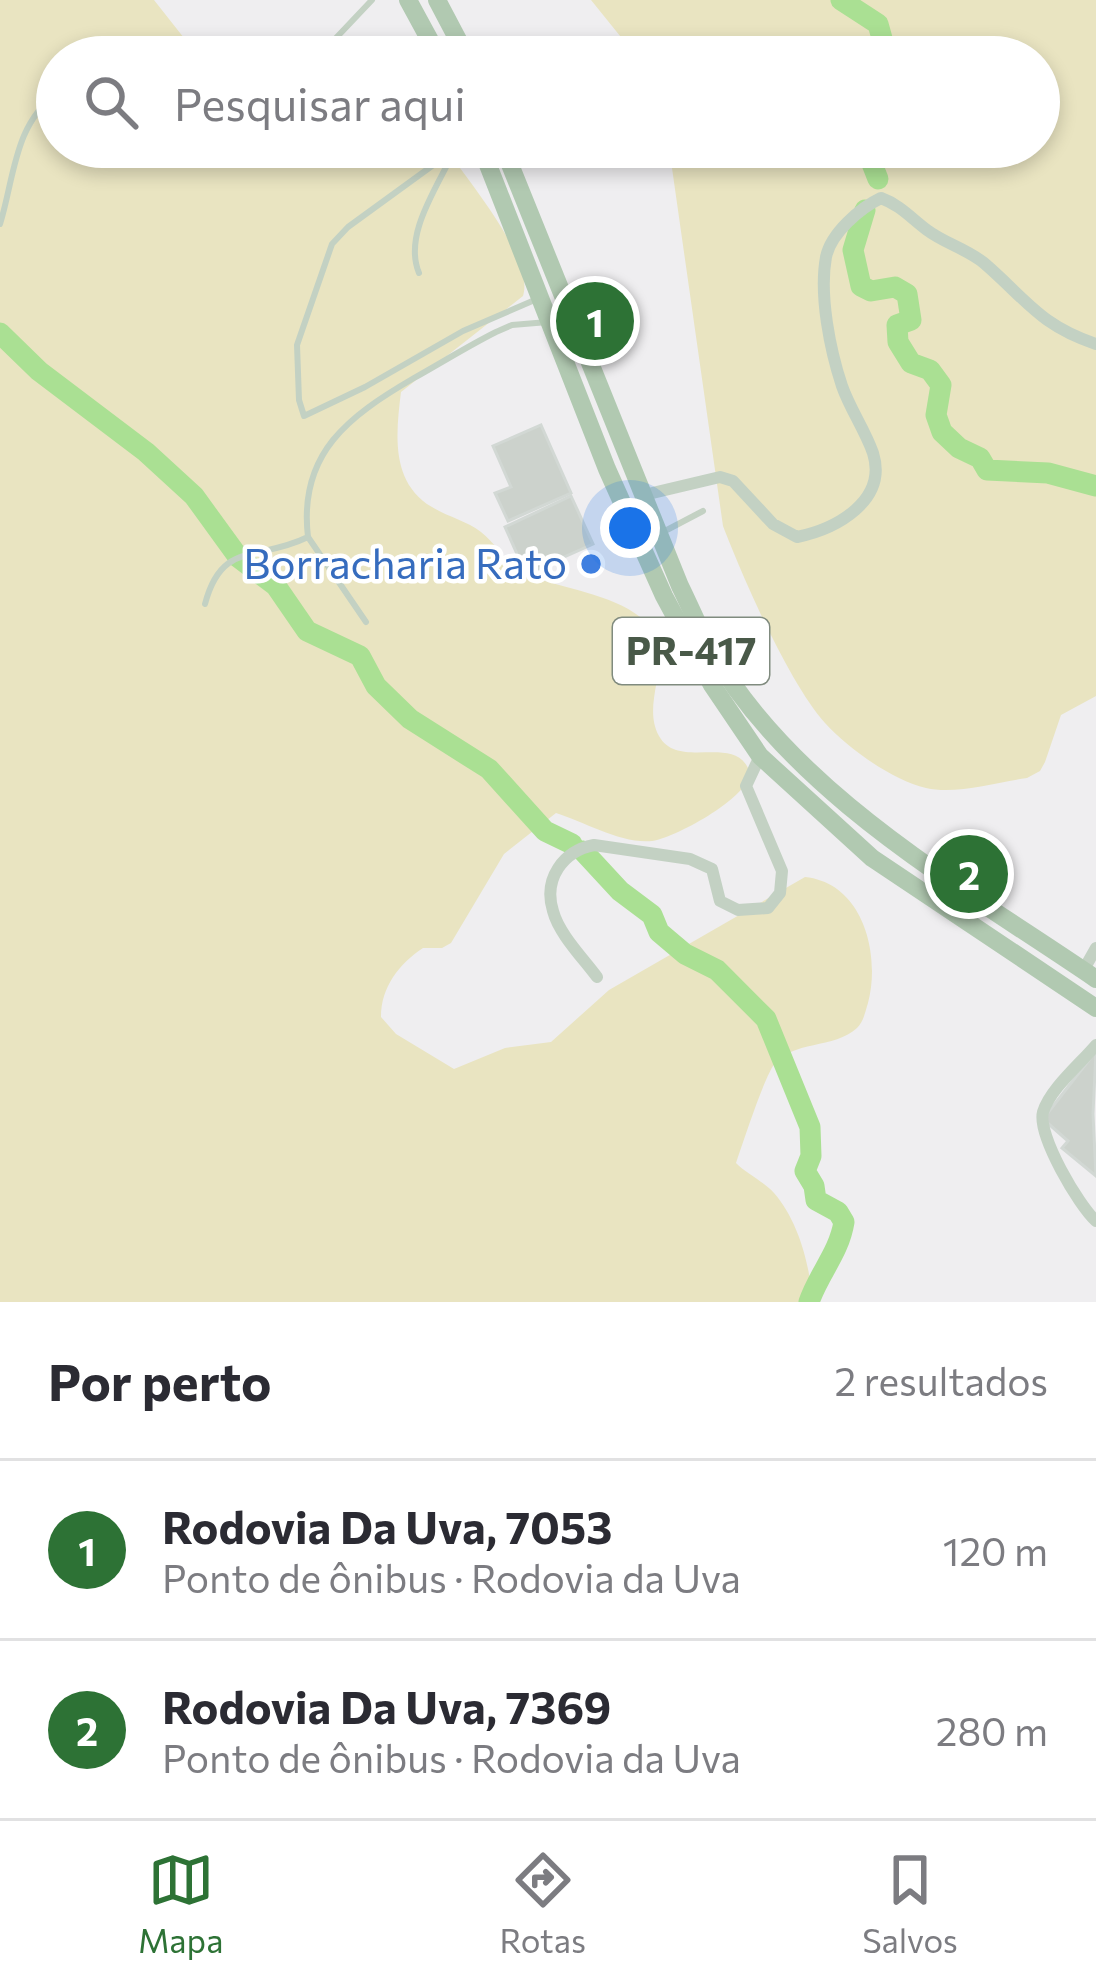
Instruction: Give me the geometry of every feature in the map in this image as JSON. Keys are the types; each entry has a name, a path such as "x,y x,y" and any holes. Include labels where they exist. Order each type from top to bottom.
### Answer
{"main road":[{"path":"408,0 428,36"},
{"path":"437,0 456,36"},
{"name":"PR-417","path":"489,168 608,469 664,596 712,686 760,756 872,858 1096,1008"},
{"name":"PR-417","path":"511,168 658,534 709,646 759,716 879,832 1090,975"}],"street":[{"path":"644,496 720,477 733,481 773,524 797,537 828,531 856,512 874,483 874,457 842,385 826,305 826,258 834,238 867,205 881,198 896,203 929,232 981,260 1034,314 1071,336 1096,344"},
{"path":"597,977 553,913 553,874 566,857 581,848 594,845 691,859 712,869 720,901 738,910 767,908 780,893 782,871 746,786 760,756"},
{"path":"1090,975 1096,949"},
{"path":"1096,1045 1045,1106 1041,1120 1073,1192 1096,1221"}],"lane":[{"path":"338,36 372,0"},
{"path":"0,224 9,178 25,134 36,120"},
{"path":"429,168 332,244 297,345 304,416 463,331 541,297"},
{"path":"419,273 413,258 418,232 448,168"},
{"path":"366,622 308,536 304,507 319,459 348,421 496,332 512,325 551,322"},
{"path":"658,534 703,511"},
{"path":"205,604 212,576 224,564 285,548 308,536"}],"shaded area":[{"path":"0,0 154,0 182,36 36,36 36,168 460,168 509,241 524,280 523,296 401,392 398,440 402,470 418,497 481,532 517,569 608,600 646,622 659,649 653,708 659,736 679,751 730,754 748,768 741,790 728,802 678,832 652,841 616,836 556,813 504,854 451,943 423,948 399,969 384,996 381,1017 396,1034 454,1069 505,1048 551,1042 609,990 805,877 825,882 854,907 869,943 871,984 857,1028 791,1052 773,1066 736,1163 774,1193 790,1216 806,1259 812,1302 0,1302"},
{"path":"591,0 1096,0 1096,696 1061,715 1040,771 1027,778 963,789 913,784 846,743 825,723 797,683 723,526 672,168 1060,168 1060,36 620,36"}],"building":[{"path":"541,425 571,493 508,521 495,493 511,487 493,446"},
{"path":"571,496 593,544 526,574 505,527"},
{"path":"1096,1051 1096,1176 1062,1148 1068,1141 1043,1119"}],"waterway":[{"path":"841,0 878,24 881,36"},
{"path":"874,168 878,179"},
{"path":"865,210 853,250 861,286 871,291 895,287 907,294 911,320 897,325 898,342 911,363 930,370 941,385 936,415 942,432 959,448 980,458 987,470 1048,473 1096,486"},
{"path":"0,333 39,371 146,452 194,496 239,558 276,586 307,631 360,656 376,686 410,719 489,769 545,831 572,844"},
{"path":"583,851 620,891 652,915 659,932 685,954 717,970 766,1019 810,1127 811,1156 805,1171 816,1200 838,1212 844,1222 809,1302"}],"place":[{"name":"Rodovia Da Uva, 7053","path":"595,321"},
{"name":"Borracharia Rato","path":"591,564"},
{"name":"Rodovia Da Uva, 7369","path":"969,874"}]}
